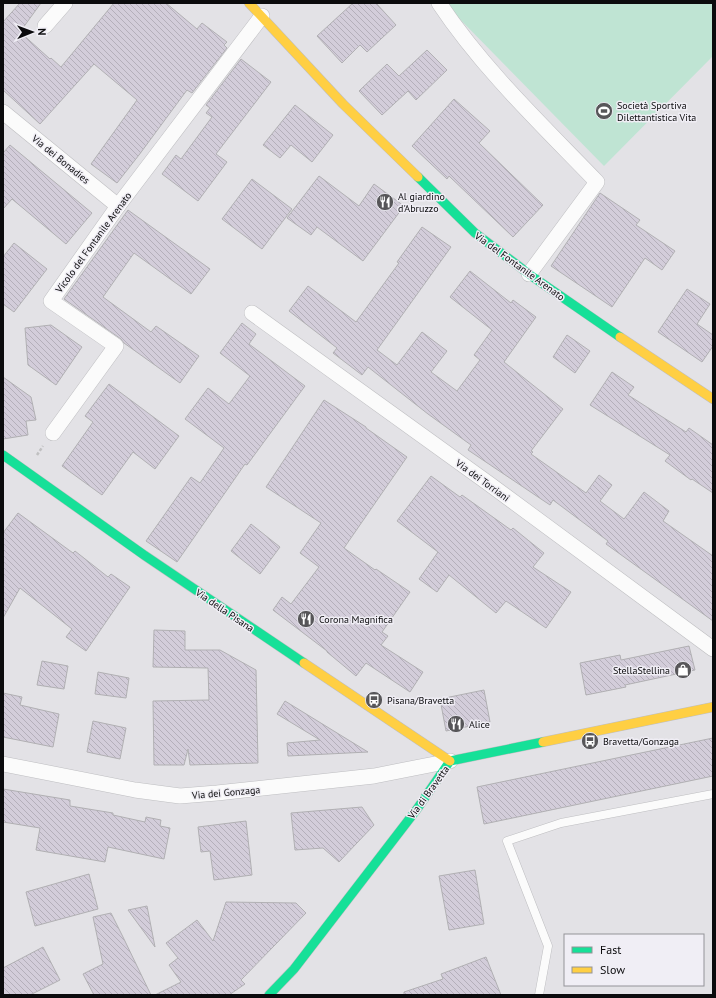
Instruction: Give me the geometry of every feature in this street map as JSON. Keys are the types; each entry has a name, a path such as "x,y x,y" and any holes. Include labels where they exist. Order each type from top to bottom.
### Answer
{"main road":[{"name":"Via del Fontanile Arenato","path":"249,3 343,104 475,233 529,274 713,399"},
{"name":"Via della Pisana","path":"3,455 150,560 450,761"},
{"name":"Via di Bravetta","path":"269,995 294,969 416,809 450,761 713,706"}],"street":[{"path":"45,26 65,3"},
{"path":"439,3 473,49 507,89 597,182 529,274"},
{"name":"Vicolo del Fontanile Arenato","path":"53,433 116,346 51,301 118,206 262,16"},
{"name":"Via dei Bonadies","path":"3,112 118,206"},
{"name":"Via dei Torriani","path":"252,313 488,483 713,649"},
{"name":"Via dei Gonzaga","path":"3,764 135,790 180,796 374,776 450,761"}],"lane":[{"path":"540,995 548,946 507,841 562,823 713,794"}],"path":[{"path":"25,471 53,433"}],"green space":[{"name":"Società Sportiva Dilettantistica Vita","path":"444,3 713,3 713,56 604,166"}],"building":[{"path":"20,3 41,3 20,32 61,67 114,3 166,3 197,29 202,23 227,42 224,45 227,48 192,93 187,90 117,183 91,164 137,100 94,64 40,124 3,90 3,22"},
{"path":"353,3 376,3 396,25 367,52 360,45 342,63 317,36"},
{"path":"427,50 447,70 416,100 408,91 382,115 359,91 387,64 399,76"},
{"path":"241,59 271,82 216,154 227,162 198,201 162,174 176,155 181,159 212,117 206,113 210,108 206,105"},
{"path":"454,99 490,131 479,143 543,205 513,237 449,176 447,179 412,146"},
{"path":"295,105 333,135 312,162 291,145 280,158 263,145"},
{"path":"10,145 92,213 66,244 12,199 3,209 3,153"},
{"path":"319,176 359,206 374,184 404,206 363,261 317,227 311,235 287,218"},
{"path":"252,179 292,209 262,249 222,219"},
{"path":"600,193 640,220 636,225 675,251 662,270 645,258 612,307 551,266"},
{"path":"128,210 210,269 191,294 134,253 103,297 151,332 156,326 199,356 180,383 64,299"},
{"path":"422,227 451,247 377,350 397,365 422,332 447,351 431,372 457,391 480,360 474,355 492,330 450,297 470,271 511,303 513,300 536,317 504,362 563,409 531,451 533,452 531,454 586,493 599,475 612,485 600,501 624,519 644,492 669,511 663,521 713,556 713,621 606,544 608,541 553,500 550,505 468,450 471,445 428,414 368,367 362,375 333,353 337,348 289,311 308,286 356,322 399,263 397,262"},
{"path":"14,243 47,269 14,312 3,304 3,257"},
{"path":"687,289 710,304 697,324 713,335 713,346 702,362 658,332"},
{"path":"242,323 256,334 249,344 305,386 247,465 245,464 177,562 146,541 191,477 200,483 224,448 185,419 208,388 229,404 250,376 220,353"},
{"path":"51,325 82,347 56,385 28,365 25,328"},
{"path":"567,335 590,351 575,373 553,357"},
{"path":"612,372 634,387 628,395 686,432 689,428 713,445 713,493 692,479 691,480 665,461 670,455 590,405"},
{"path":"3,377 31,397 36,420 26,421 28,435 3,439"},
{"path":"109,384 179,436 155,469 133,452 102,495 62,466 93,422 85,416"},
{"path":"324,400 366,427 407,457 344,548 410,592 382,632 388,636 381,645 423,672 410,692 366,663 356,676 327,651 273,610 282,597 291,604 319,567 300,553 321,523 266,487"},
{"path":"431,476 460,497 462,495 511,530 513,528 544,553 533,567 571,592 546,628 506,601 496,613 449,575 437,592 419,579 438,552 397,521"},
{"path":"18,513 73,553 75,551 108,577 111,574 130,587 86,651 66,637 72,629 20,588 3,618 3,533"},
{"path":"251,524 280,547 260,574 231,551"},
{"path":"154,630 185,631 185,650 220,650 256,670 258,763 190,765 188,749 184,765 154,765 153,701 209,700 208,668 153,667"},
{"path":"689,646 695,670 586,695 580,663 620,655 621,660"},
{"path":"42,661 68,666 64,689 37,685"},
{"path":"98,672 129,678 126,698 95,694"},
{"path":"484,690 490,722 446,731 440,699"},
{"path":"3,693 22,697 20,705 59,714 53,747 3,737"},
{"path":"285,701 368,752 288,756 287,743 320,740 277,714"},
{"path":"93,721 126,728 120,759 87,752"},
{"path":"713,738 713,776 484,824 477,787"},
{"path":"3,789 70,800 70,806 113,813 113,815 145,822 146,817 161,820 160,826 170,828 164,859 108,847 105,862 36,850 40,828 3,822"},
{"path":"362,807 374,825 339,862 323,848 295,850 291,813"},
{"path":"246,821 252,875 214,880 210,851 201,852 198,827"},
{"path":"475,870 484,924 449,930 439,876"},
{"path":"89,874 98,909 35,926 26,892"},
{"path":"226,902 296,903 306,913 241,980 245,984 229,995 155,995 181,982 169,965 178,958 166,943 197,920 213,941"},
{"path":"147,906 155,947 128,910"},
{"path":"111,913 151,995 94,995 83,974 103,964 93,917"},
{"path":"43,947 60,980 30,995 3,995 3,968"},
{"path":"486,957 501,995 404,995 404,992 443,979 441,974"}],"traffic: fast":[{"path":"418,177 475,233 533,277 620,337"},
{"path":"3,455 144,555 304,663"},
{"path":"269,995 294,969 417,809 450,761 543,742"}],"traffic: slow":[{"path":"249,3 343,104 418,177"},
{"path":"620,337 713,399"},
{"path":"304,663 450,761"},
{"path":"543,742 713,707"}],"place":[{"name":"Società Sportiva Dilettantistica Vita","path":"604,111"},
{"name":"Al giardino d'Abruzzo","path":"385,202"},
{"name":"Corona Magnifica","path":"306,619"},
{"name":"StellaStellina","path":"683,670"},
{"name":"Pisana/Bravetta","path":"374,700"},
{"name":"Alice","path":"456,724"},
{"name":"Bravetta/Gonzaga","path":"590,741"}]}
